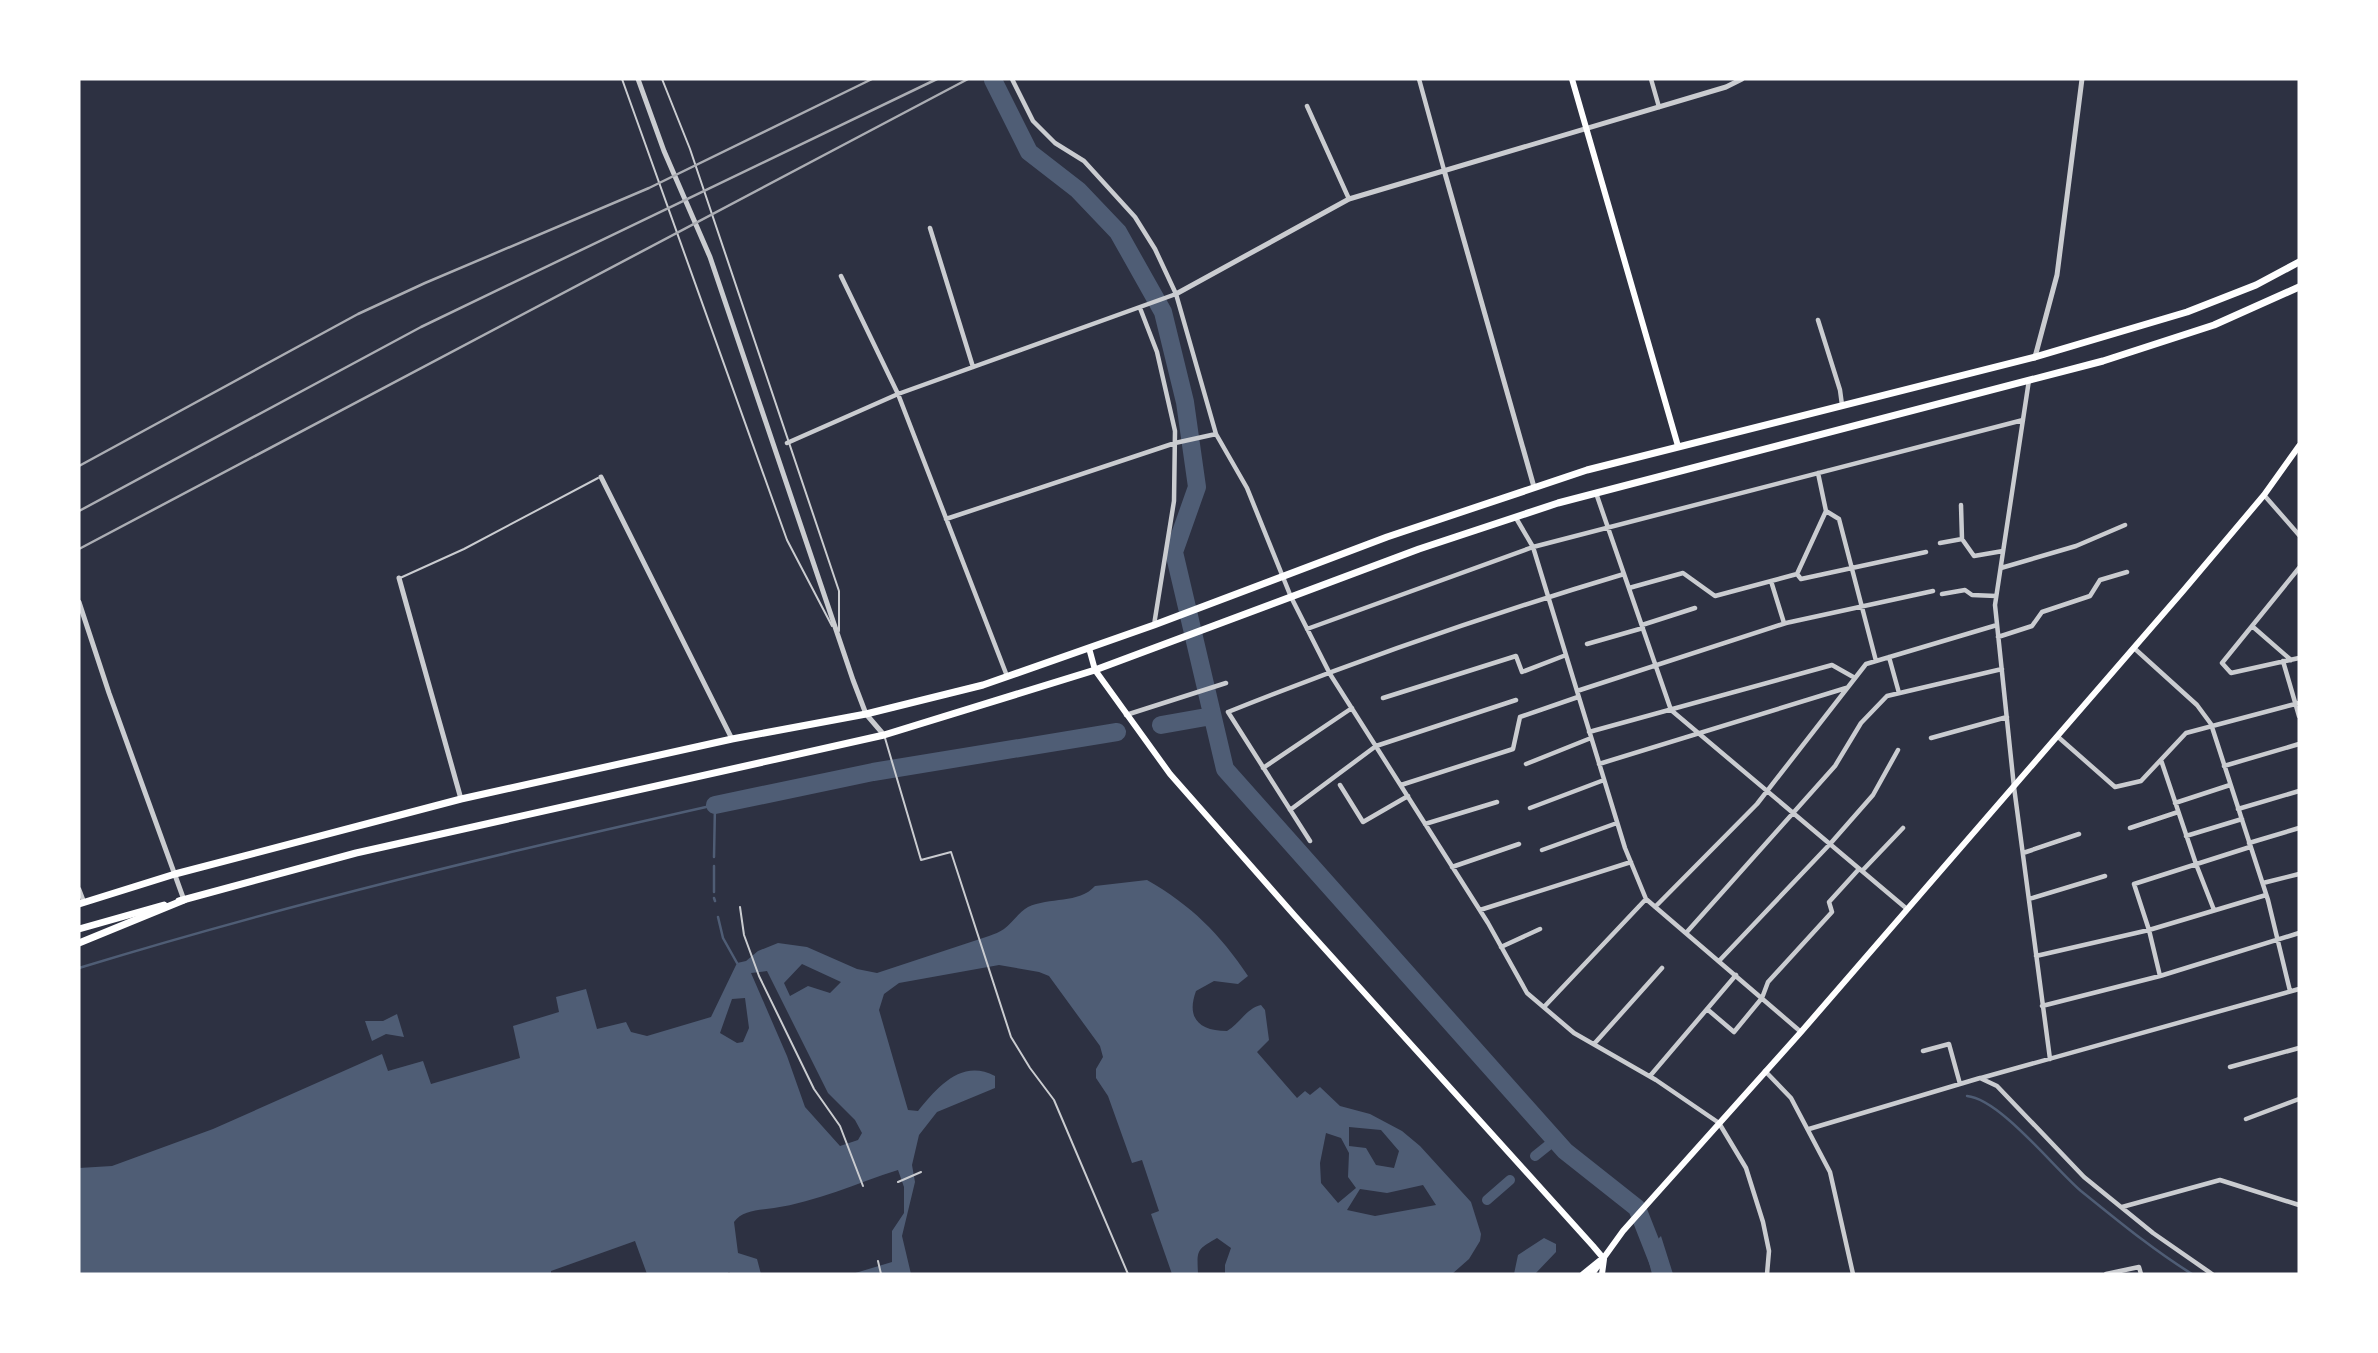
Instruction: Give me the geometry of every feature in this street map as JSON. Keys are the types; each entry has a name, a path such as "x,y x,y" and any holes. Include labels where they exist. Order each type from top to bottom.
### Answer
{"main road":[{"path":"1572,79 1678,446"},
{"path":"81,903 175,874 461,799 733,739 866,714 1007,677 1387,537 1534,487 1678,446 2035,357 2186,312 2256,285 2299,262"},
{"path":"79,929 356,853 884,735 1096,670 1419,549 1516,517 1596,493 2103,361 2214,325 2299,287"},
{"path":"1592,1274 1623,1231 1801,1032 2264,495 2299,446"},
{"path":"1089,648 1096,670 1170,774 1604,1259 1602,1274"},
{"path":"79,943 184,900"},
{"path":"1583,1274 1604,1259"}],"street":[{"path":"638,79 664,151 710,257 866,714 884,735"},
{"path":"1012,79 1033,121 1055,143 1084,161 1135,218 1155,249 1176,294 1216,434 1247,488 1291,597 1329,671 1480,911 1527,993 1574,1033 1650,1076 1719,1123 1746,1168 1763,1222 1769,1251 1768,1274"},
{"path":"1419,79 1534,487"},
{"path":"1651,79 1659,107"},
{"path":"788,443 898,394 1176,294 1349,199 1726,87 1742,79"},
{"path":"2035,357 2057,275 2082,79"},
{"path":"1307,106 1349,199"},
{"path":"930,228 973,368"},
{"path":"841,276 898,394 1007,677"},
{"path":"1140,308 1157,352 1177,442 1174,501 1154,625"},
{"path":"1818,320 1840,390 1842,405"},
{"path":"2029,380 1996,596 2014,787 2050,1059"},
{"path":"1307,629 1533,547 2023,420"},
{"path":"946,519 1177,442 1216,434"},
{"path":"1797,574 1826,511 1818,473"},
{"path":"601,477 733,739"},
{"path":"1596,493 1671,710 1907,909"},
{"path":"2264,495 2299,536"},
{"path":"1961,505 1962,539 1974,555 2003,551"},
{"path":"1826,511 1839,519 1875,661"},
{"path":"1516,517 1533,547 1617,823 1646,899 1801,1032"},
{"path":"2001,568 2076,547 2125,525"},
{"path":"1940,543 1962,539"},
{"path":"1797,574 1801,579 1926,552"},
{"path":"2299,568 2222,663 2231,673 2299,658"},
{"path":"1998,637 2032,626 2042,612 2090,596 2100,580 2127,572"},
{"path":"1310,841 1228,712 1329,671 1624,573"},
{"path":"1629,588 1683,573 1716,596 1797,574"},
{"path":"399,578 461,799"},
{"path":"1771,581 1784,623"},
{"path":"1942,594 1965,590 1972,595 1996,596"},
{"path":"1577,691 1784,623 1933,591"},
{"path":"79,602 184,900"},
{"path":"1587,644 1695,608"},
{"path":"1655,907 1767,791 1866,664 1997,625"},
{"path":"2252,626 2291,660"},
{"path":"2134,647 2197,705 2212,727 2263,883 2290,991"},
{"path":"1383,698 1516,656 1522,672 1566,655"},
{"path":"1889,657 1899,693"},
{"path":"2283,661 2299,716"},
{"path":"1526,764 1590,735 1832,665 1855,678"},
{"path":"1686,933 1835,766 1861,723 1887,696 2002,669"},
{"path":"1126,715 1226,683"},
{"path":"1599,764 1847,688"},
{"path":"1401,785 1513,749 1520,717 1579,697"},
{"path":"1290,810 1376,746 1516,700"},
{"path":"2057,736 2115,787 2141,781 2186,733 2299,703"},
{"path":"1263,768 1352,708"},
{"path":"1931,738 2007,718"},
{"path":"2224,766 2299,744"},
{"path":"1719,961 1873,795 1898,750"},
{"path":"2161,760 2214,910"},
{"path":"1530,808 1604,780"},
{"path":"1340,785 1363,822 1408,796"},
{"path":"2175,803 2230,785"},
{"path":"2238,809 2299,791"},
{"path":"1425,824 1497,802"},
{"path":"2130,828 2178,812"},
{"path":"2186,836 2242,819"},
{"path":"1542,850 1617,823"},
{"path":"1707,1009 1734,1032 1762,998 1768,982 1832,912 1829,902 1903,828"},
{"path":"2160,976 2134,884 2299,828"},
{"path":"2023,853 2079,834"},
{"path":"1452,867 1519,844"},
{"path":"1480,911 1631,862"},
{"path":"2263,883 2299,874"},
{"path":"2029,899 2105,876"},
{"path":"79,889 81,903"},
{"path":"2036,956 2149,930 2266,895"},
{"path":"1544,1007 1646,899"},
{"path":"1502,947 1540,929"},
{"path":"2042,1006 2160,976 2299,933"},
{"path":"1594,1044 1662,968"},
{"path":"1650,1076 1736,975"},
{"path":"1809,1129 2299,989"},
{"path":"1923,1051 1949,1044 1960,1084"},
{"path":"2230,1066 2299,1048"},
{"path":"1765,1071 1791,1098 1830,1172 1853,1274"},
{"path":"1980,1078 1997,1086 2084,1177 2152,1233 2212,1274"},
{"path":"2246,1119 2299,1099"},
{"path":"2121,1208 2220,1181 2299,1205"},
{"path":"2106,1274 2139,1267 2141,1274"}],"lane":[{"path":"622,79 787,540 839,639"},
{"path":"662,79 690,149 839,591 839,639"},
{"path":"399,578 464,549 601,477"},
{"path":"884,735 921,860 951,852 1011,1037 1054,1100 1128,1274"},
{"path":"740,907 744,935 759,976 814,1089 840,1126 863,1186"},
{"path":"898,1182 921,1172"},
{"path":"878,1261 881,1274"}],"water":[{"path":"1147,880 1204,922 1248,976 1238,984 1214,981 1196,991 1193,1009 1197,1021 1209,1029 1227,1031 1252,1009 1261,1005 1265,1010 1269,1040 1257,1052 1297,1098 1305,1091 1310,1095 1320,1087 1340,1106 1370,1114 1402,1131 1420,1146 1471,1202 1481,1234 1480,1241 1469,1259 1452,1274 1225,1274 1231,1248 1217,1238 1199,1252 1198,1274 1172,1274 1151,1214 1159,1211 1142,1160 1132,1163 1108,1096 1096,1078 1096,1069 1103,1057 1100,1046 1049,976 999,965 899,983 884,994 879,1010 908,1110 918,1111 942,1085 961,1073 983,1071 995,1076 995,1088 937,1112 919,1135 912,1165 915,1182 902,1236 911,1274 852,1274 892,1262 892,1231 904,1213 904,1187 898,1170 821,1197 752,1211 737,1218 734,1222 738,1253 757,1259 761,1274 647,1274 635,1241 551,1271 551,1274 79,1274 79,1168 112,1166 213,1129 382,1054 388,1071 423,1061 431,1084 520,1058 513,1026 559,1012 556,997 586,989 597,1029 626,1022 631,1032 647,1036 711,1017 737,963 746,961 758,951 778,943 807,947 857,969 877,973 995,934 1028,907 1072,898 1095,886","holes":["802,964 841,982 830,993 808,986 790,996 784,983","767,971 828,1093 855,1120 862,1133 858,1140 840,1146 805,1107 787,1056 751,973","745,998 749,1028 743,1042 737,1043 720,1033 732,999","1349,1127 1381,1130 1399,1151 1394,1168 1376,1165 1366,1148 1349,1146","1326,1133 1341,1138 1349,1153 1348,1177 1356,1188 1338,1203 1321,1183 1320,1163","1423,1185 1436,1205 1375,1216 1347,1210 1360,1189 1387,1193"]},
{"path":"397,1014 404,1037 386,1034 372,1041 365,1021 383,1021"},
{"path":"1661,1236 1673,1274 1652,1274 1646,1251"},
{"path":"1544,1238 1556,1244 1556,1252 1535,1274 1514,1274 1518,1255"}],"waterway":[{"path":"993,80 1029,152 1078,190 1118,232 1163,312 1185,402 1197,487 1174,552 1225,769 1565,1151 1637,1208 1663,1274"},
{"path":"1161,725 1212,716"},
{"path":"715,805 873,772 1117,732"},
{"path":"79,968 236,922 395,880 715,805 714,857"},
{"path":"714,866 714,892"},
{"path":"718,917 723,938 737,963"},
{"path":"1967,1096 1995,1109 2081,1191 2149,1245 2192,1274"},
{"path":"1535,1156 1555,1140"},
{"path":"1487,1200 1510,1180"}],"railway":[{"path":"79,466 358,314 649,188 872,79"},
{"path":"79,511 421,327 937,79"},
{"path":"79,549 968,79"}]}
